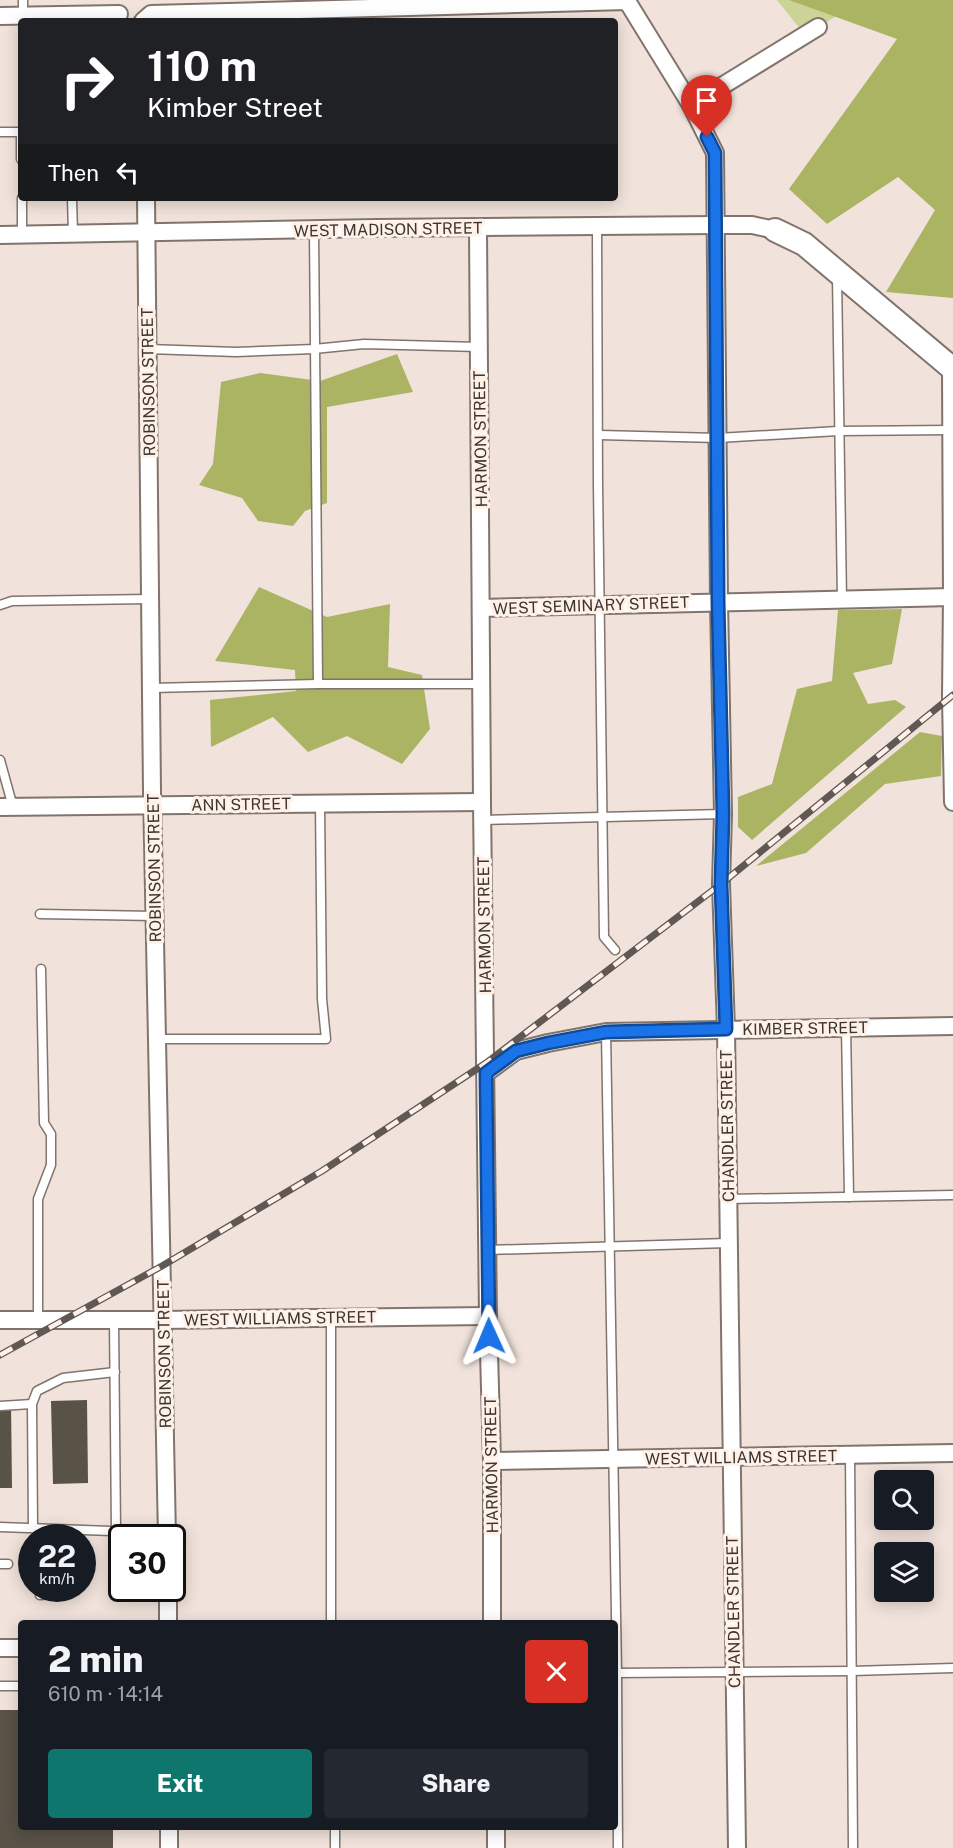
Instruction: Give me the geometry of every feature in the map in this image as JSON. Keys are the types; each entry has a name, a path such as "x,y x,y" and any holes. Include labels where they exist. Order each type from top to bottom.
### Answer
{"street":[{"path":"149,16 627,1"},
{"name":"CHANDLER STREET","path":"627,1 691,105 715,153 718,602 723,814 721,884 726,1029 737,1848"},
{"path":"0,16 23,8 119,14"},
{"path":"691,105 818,27"},
{"name":"ROBINSON STREET","path":"146,201 151,688 167,1524"},
{"name":"WEST MADISON STREET","path":"0,234 716,225 752,225 775,230"},
{"name":"HARMON STREET","path":"478,228 492,1620"},
{"path":"775,230 804,244 952,368 953,802"},
{"name":"WEST SEMINARY STREET","path":"481,608 952,597"},
{"name":"ANN STREET","path":"6,807 482,802"},
{"name":"KIMBER STREET","path":"486,1073 516,1051 606,1032 953,1026"},
{"name":"WEST WILLIAMS STREET","path":"0,1320 488,1316"},
{"name":"WEST WILLIAMS STREET","path":"492,1461 953,1453"},
{"path":"168,1602 168,1620"},
{"path":"0,1648 18,1648"},
{"path":"169,1830 170,1848"},
{"path":"496,1830 496,1848"}],"lane":[{"path":"0,132 18,132"},
{"path":"21,201 22,234"},
{"path":"72,201 73,234"},
{"path":"597,227 604,937 615,950"},
{"path":"314,230 318,684"},
{"path":"837,271 842,600"},
{"path":"148,349 236,352 314,349 364,344 479,347"},
{"path":"598,435 718,438 838,430 951,430"},
{"path":"0,605 12,601 150,599"},
{"path":"151,688 318,684 483,684"},
{"path":"0,760 6,807"},
{"path":"158,1039 326,1039 322,999 320,804"},
{"path":"483,820 723,814"},
{"path":"40,914 155,916"},
{"path":"38,1320 38,1199 51,1165 51,1134 44,1123 40,969"},
{"path":"846,1027 849,1197"},
{"path":"606,1032 615,1620"},
{"path":"727,1199 953,1196"},
{"path":"488,1250 728,1243"},
{"path":"331,1318 331,1620"},
{"path":"114,1320 116,1524"},
{"path":"33,1524 32,1404 37,1391 63,1378 115,1372"},
{"path":"0,1406 32,1404"},
{"path":"850,1454 853,1848"},
{"path":"0,1527 18,1528"},
{"path":"618,1673 953,1668"},
{"path":"0,1686 18,1686"},
{"path":"335,1830 335,1848"},
{"path":"618,1830 618,1848"}],"green space":[{"path":"777,0 863,0 805,35"},
{"path":"789,0 953,0 953,298 886,292 935,210 898,177 827,224 789,189 897,39"},
{"path":"397,354 413,392 327,407 327,503 305,511 293,526 258,521 242,498 199,485 213,464 221,382 260,373 320,381"},
{"path":"259,587 327,617 390,604 388,667 422,675 430,729 402,764 347,736 308,752 273,717 211,747 210,700 296,691 295,670 215,661"},
{"path":"902,609 892,664 853,673 868,704 895,700 906,707 752,840 738,827 738,797 772,784 797,689 832,681 838,610"},
{"path":"920,732 942,736 941,776 885,784 806,853 756,866"}],"building":[{"path":"87,1400 88,1483 53,1484 51,1401"},
{"path":"0,1403 11,1403 12,1488 0,1488"},
{"path":"0,1710 18,1710 18,1830 113,1830 113,1848 0,1848"}],"railway":[{"path":"0,1355 162,1266 322,1171 486,1063 721,884 953,695"}],"route":[{"path":"489,1336 486,1073 516,1051 606,1032 726,1029 721,884 723,814 718,602 715,153 707,137"}]}
